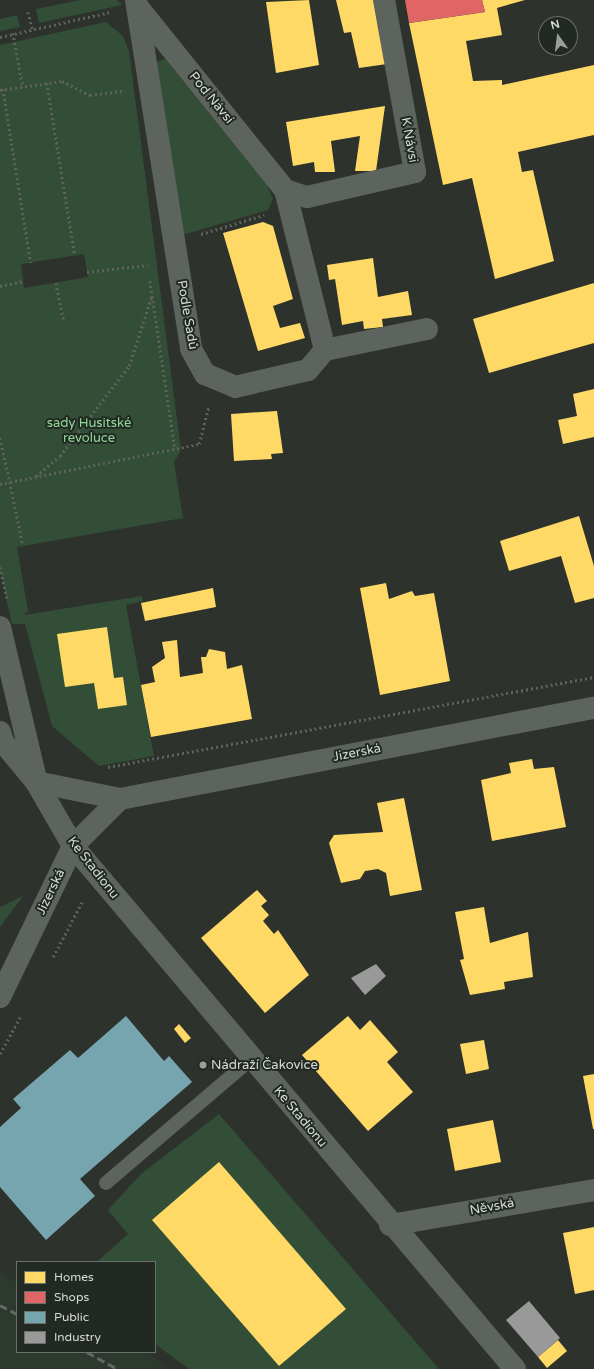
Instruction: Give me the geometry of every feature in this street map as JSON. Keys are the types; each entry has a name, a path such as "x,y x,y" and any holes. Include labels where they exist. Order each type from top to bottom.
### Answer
{"street":[{"name":"K Návsi","path":"287,199 307,197 415,172 384,0"},
{"name":"Pod Návsí","path":"137,3 287,199"},
{"name":"Podle Sadů","path":"137,3 190,349 204,374 235,387"},
{"path":"287,199 325,350"},
{"path":"235,387 308,370 325,350 427,329"},
{"name":"Ke Stadionu","path":"0,627 36,782"},
{"name":"Jizerská","path":"36,782 120,799 594,708"},
{"name":"Ke Stadionu","path":"0,732 3,742 36,782 73,846 390,1225 515,1369"},
{"name":"Jizerská","path":"0,997 73,846 120,799"},
{"name":"Něvská","path":"390,1225 594,1190"}],"lane":[{"path":"106,1183 251,1059"}],"path":[{"path":"0,36 137,3"},
{"path":"28,12 32,29"},
{"path":"13,34 23,87"},
{"path":"31,263 2,90 62,81 90,95 121,89"},
{"path":"48,83 75,255"},
{"path":"174,242 287,199"},
{"path":"87,272 148,263 148,269"},
{"path":"149,276 175,449"},
{"path":"0,286 23,281"},
{"path":"56,283 64,320"},
{"path":"35,477 60,456 129,366 152,295"},
{"path":"0,484 199,444 211,396 235,387"},
{"path":"0,438 23,546"},
{"path":"0,567 10,606"},
{"path":"100,769 594,677"}],"shaded area":[{"path":"0,1273 16,1281 16,1353 147,1353 171,1369 0,1369"}],"green space":[{"path":"80,0 117,0 122,5 39,23 36,9"},
{"path":"17,15 20,27 0,31 0,19"},
{"name":"sady Husitské revoluce","path":"106,22 123,36 129,51 181,450 174,462 183,518 17,547 28,611 24,615 142,596 143,601 126,605 154,756 99,766 52,726 25,624 12,624 0,571 0,45","holes":["84,254 88,277 24,288 21,264"]},
{"path":"165,59 267,185 273,199 268,210 186,234 182,232 155,63"},
{"path":"23,896 0,927 0,907"},
{"path":"219,1114 439,1369 189,1369 156,1345 156,1261 98,1261 128,1234 108,1210 141,1174"}],"building: Homes":[{"path":"309,0 319,65 276,73 266,2"},
{"path":"336,0 376,0 387,64 359,68 351,32 344,33"},
{"path":"482,0 525,0 497,8 502,35 466,41 473,81 502,80 502,85 594,65 594,135 518,152 522,172 533,170 554,261 495,279 472,178 443,185 409,23 485,12"},
{"path":"385,106 376,171 355,171 360,136 331,141 335,172 315,172 314,162 293,166 286,122"},
{"path":"263,222 273,226 293,299 273,306 280,328 300,323 305,338 258,351 223,233"},
{"path":"373,258 378,297 408,291 412,315 382,319 383,327 364,329 363,321 342,325 335,279 329,280 327,265"},
{"path":"594,283 594,343 489,373 473,319"},
{"path":"594,389 594,437 563,444 558,420 577,416 573,394"},
{"path":"277,411 283,453 271,454 272,459 234,461 231,414"},
{"path":"579,516 594,566 594,598 575,603 561,556 509,571 500,541"},
{"path":"386,583 389,599 412,591 415,596 434,593 450,681 380,695 360,588"},
{"path":"213,588 216,607 145,621 141,603"},
{"path":"107,627 114,678 123,677 127,705 98,709 94,683 65,687 57,634"},
{"path":"177,640 180,677 203,673 201,657 206,657 209,649 225,652 227,669 242,665 252,719 151,737 141,685 155,682 152,667 165,658 162,642"},
{"path":"532,759 534,769 554,767 566,827 492,841 481,780 511,773 509,763"},
{"path":"404,798 422,890 390,896 386,873 378,869 365,871 360,879 341,883 329,843 334,835 383,832 377,803"},
{"path":"257,890 267,901 261,906 269,915 263,921 274,934 278,930 309,975 265,1013 201,938"},
{"path":"484,907 490,943 528,932 533,977 504,982 505,989 470,995 460,960 464,959 455,912"},
{"path":"348,1016 360,1030 370,1020 398,1052 387,1062 413,1092 368,1131 302,1055"},
{"path":"179,1024 191,1038 185,1043 174,1029"},
{"path":"484,1040 489,1069 466,1074 460,1044"},
{"path":"594,1074 594,1129 593,1129 583,1076"},
{"path":"493,1120 501,1162 455,1171 447,1129"},
{"path":"219,1162 346,1309 279,1366 152,1220"},
{"path":"594,1227 594,1290 575,1294 563,1233"},
{"path":"558,1340 567,1351 547,1368 538,1357"}],"building: Shops":[{"path":"405,0 482,0 485,12 409,23"}],"building: Public":[{"path":"126,1016 164,1061 169,1056 192,1082 80,1179 95,1196 46,1240 0,1187 0,1127 21,1108 13,1099 70,1050 78,1058"}],"building: Industry":[{"path":"376,964 386,976 365,995 351,978"},
{"path":"529,1301 560,1338 538,1357 506,1320"}],"railway":[{"path":"0,1305 16,1313"},
{"path":"89,1353 118,1369"}],"place":[{"name":"Nádraží Čakovice","path":"203,1065"}]}
